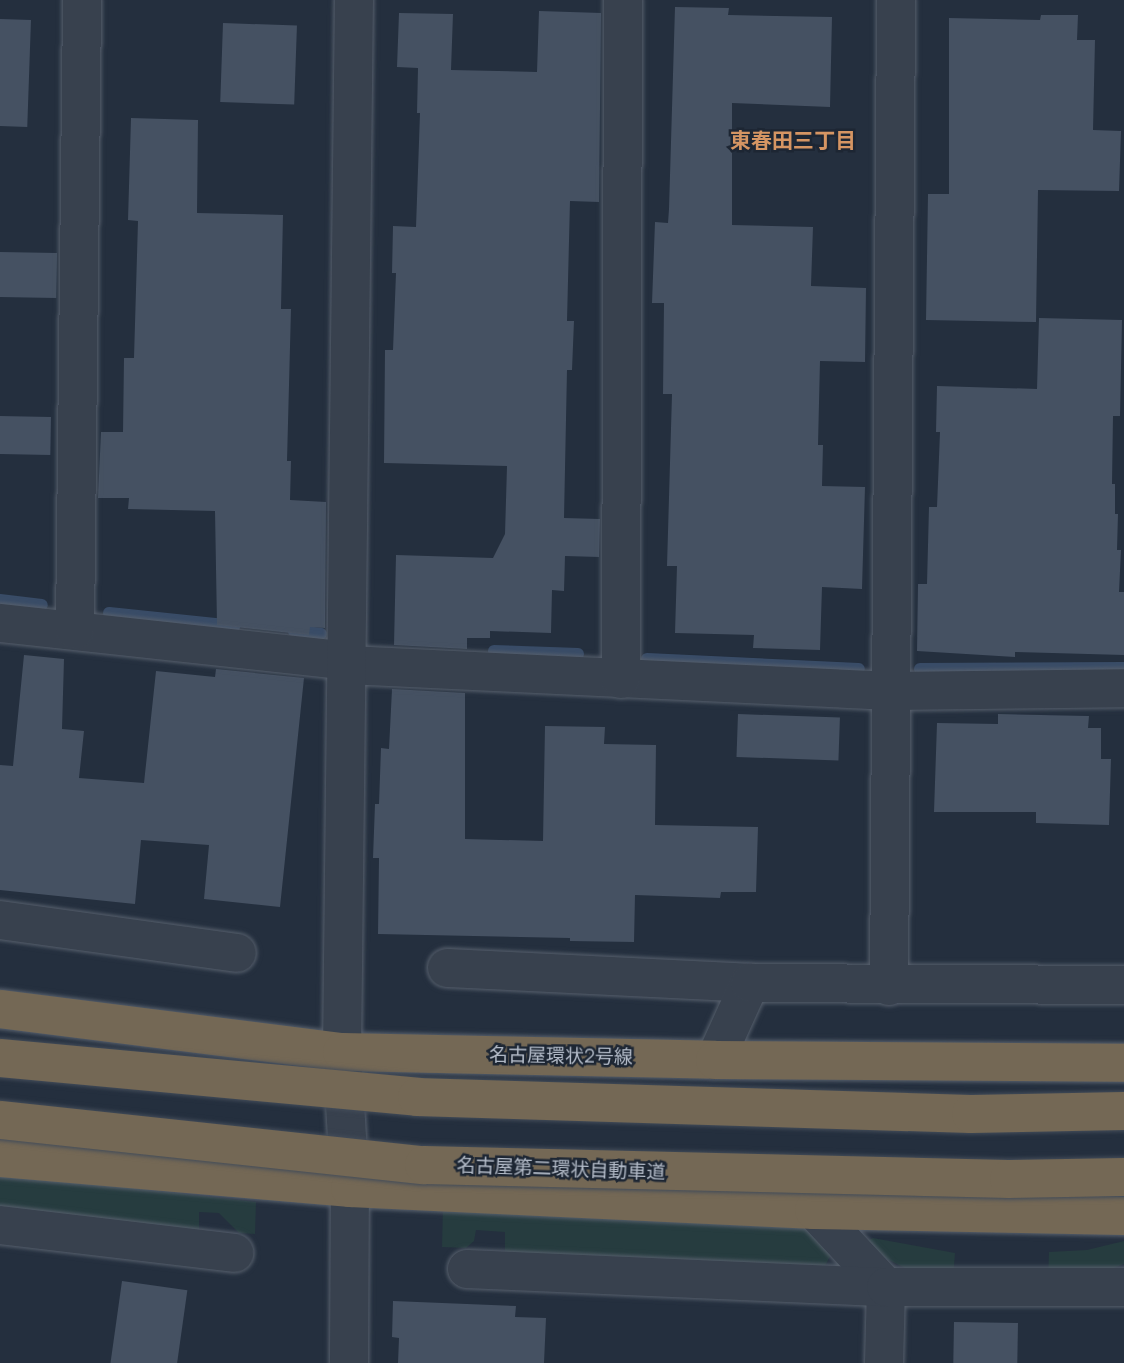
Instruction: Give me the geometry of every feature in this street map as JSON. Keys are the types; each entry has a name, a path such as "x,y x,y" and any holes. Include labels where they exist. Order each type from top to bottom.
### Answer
{"highway":[{"name":"名古屋環状2号線","path":"0,1009 342,1052 715,1060 1124,1063"},
{"path":"0,1058 417,1097 971,1114 1124,1111"},
{"name":"名古屋第二環状自動車道","path":"0,1120 424,1165 1009,1179 1124,1177"},
{"path":"0,1158 350,1188 814,1210 1124,1216"}],"street":[{"path":"75,630 82,0"},
{"path":"349,1363 350,1188 342,1052 354,0"},
{"path":"621,679 623,0"},
{"path":"889,986 896,0"},
{"path":"0,623 348,663 621,679 891,691 1124,688"},
{"path":"0,920 237,953"},
{"path":"447,968 750,983 889,986 1124,985"},
{"path":"715,1060 750,983"},
{"path":"814,1210 886,1287 884,1363"},
{"path":"0,1225 234,1253"},
{"path":"467,1269 886,1287 1124,1287"}],"green space":[{"path":"0,1173 256,1202 255,1234 239,1233 219,1213 199,1212 199,1230 0,1213"},
{"path":"443,1204 800,1221 833,1250 826,1264 816,1270 505,1257 505,1232 476,1230 474,1241 466,1248 442,1247"},
{"path":"873,1238 955,1253 953,1279 907,1269 887,1259 872,1249 869,1240"},
{"path":"1124,1241 1124,1264 1098,1274 1048,1279 1049,1252 1087,1250"}],"building":[{"path":"675,7 729,8 728,15 832,17 830,107 732,103 732,225 813,227 811,286 866,288 865,362 820,361 818,445 823,445 822,486 865,487 862,589 822,587 820,650 753,648 754,635 675,633 677,566 667,566 672,394 663,394 664,303 652,303 655,222 668,223"},
{"path":"539,11 601,13 599,202 570,201 567,321 574,321 572,370 567,370 564,518 600,519 599,557 565,556 564,591 552,590 551,633 490,631 490,638 467,638 467,649 394,645 396,555 493,558 505,534 507,466 384,463 385,350 393,350 396,273 392,273 393,226 416,227 420,113 417,113 418,68 397,67 399,13 453,14 451,70 537,72"},
{"path":"1041,15 1078,15 1077,40 1095,40 1093,130 1121,131 1119,191 1038,190 1036,322 926,320 928,194 949,194 949,18 1040,20"},
{"path":"0,19 31,20 27,127 0,126"},
{"path":"223,23 297,26 294,105 220,102"},
{"path":"131,118 198,120 197,213 283,215 281,309 291,309 287,461 291,461 290,500 326,502 325,628 310,627 309,635 217,625 215,511 128,509 129,498 98,498 101,432 123,432 124,358 134,358 138,221 128,220"},
{"path":"0,252 57,253 56,298 0,297"},
{"path":"1039,318 1122,320 1120,416 1113,416 1112,484 1115,484 1115,514 1118,514 1117,550 1121,550 1119,592 1124,592 1124,655 1015,652 1015,657 917,651 918,584 927,584 929,507 937,507 940,432 936,432 937,386 1037,389"},
{"path":"0,416 51,417 50,455 0,454"},
{"path":"24,655 64,659 62,729 84,731 79,778 144,783 156,671 215,677 216,669 304,678 280,907 204,899 209,845 141,840 135,904 0,890 0,765 13,766"},
{"path":"392,689 465,693 465,839 543,841 545,726 605,727 604,744 656,745 655,825 758,827 756,892 721,892 720,898 635,895 634,942 378,934 379,858 373,858 375,804 379,804 381,748 389,749"},
{"path":"738,714 840,718 838,761 736,757"},
{"path":"998,714 1089,716 1088,728 1101,728 1101,759 1111,759 1109,825 1036,823 1036,812 934,812 937,723 998,724"},
{"path":"122,1281 187,1290 177,1363 110,1363"},
{"path":"393,1301 516,1306 515,1317 546,1318 544,1363 398,1363 399,1338 392,1337"},
{"path":"954,1322 1018,1323 1017,1363 953,1363"}],"waterway":[{"path":"0,600 42,605"},
{"path":"109,613 234,626"},
{"path":"294,631 321,634"},
{"path":"494,651 578,654"},
{"path":"647,659 859,669"},
{"path":"920,669 1124,668"}],"district":[{"name":"東春田三丁目","path":"793,140"}]}
